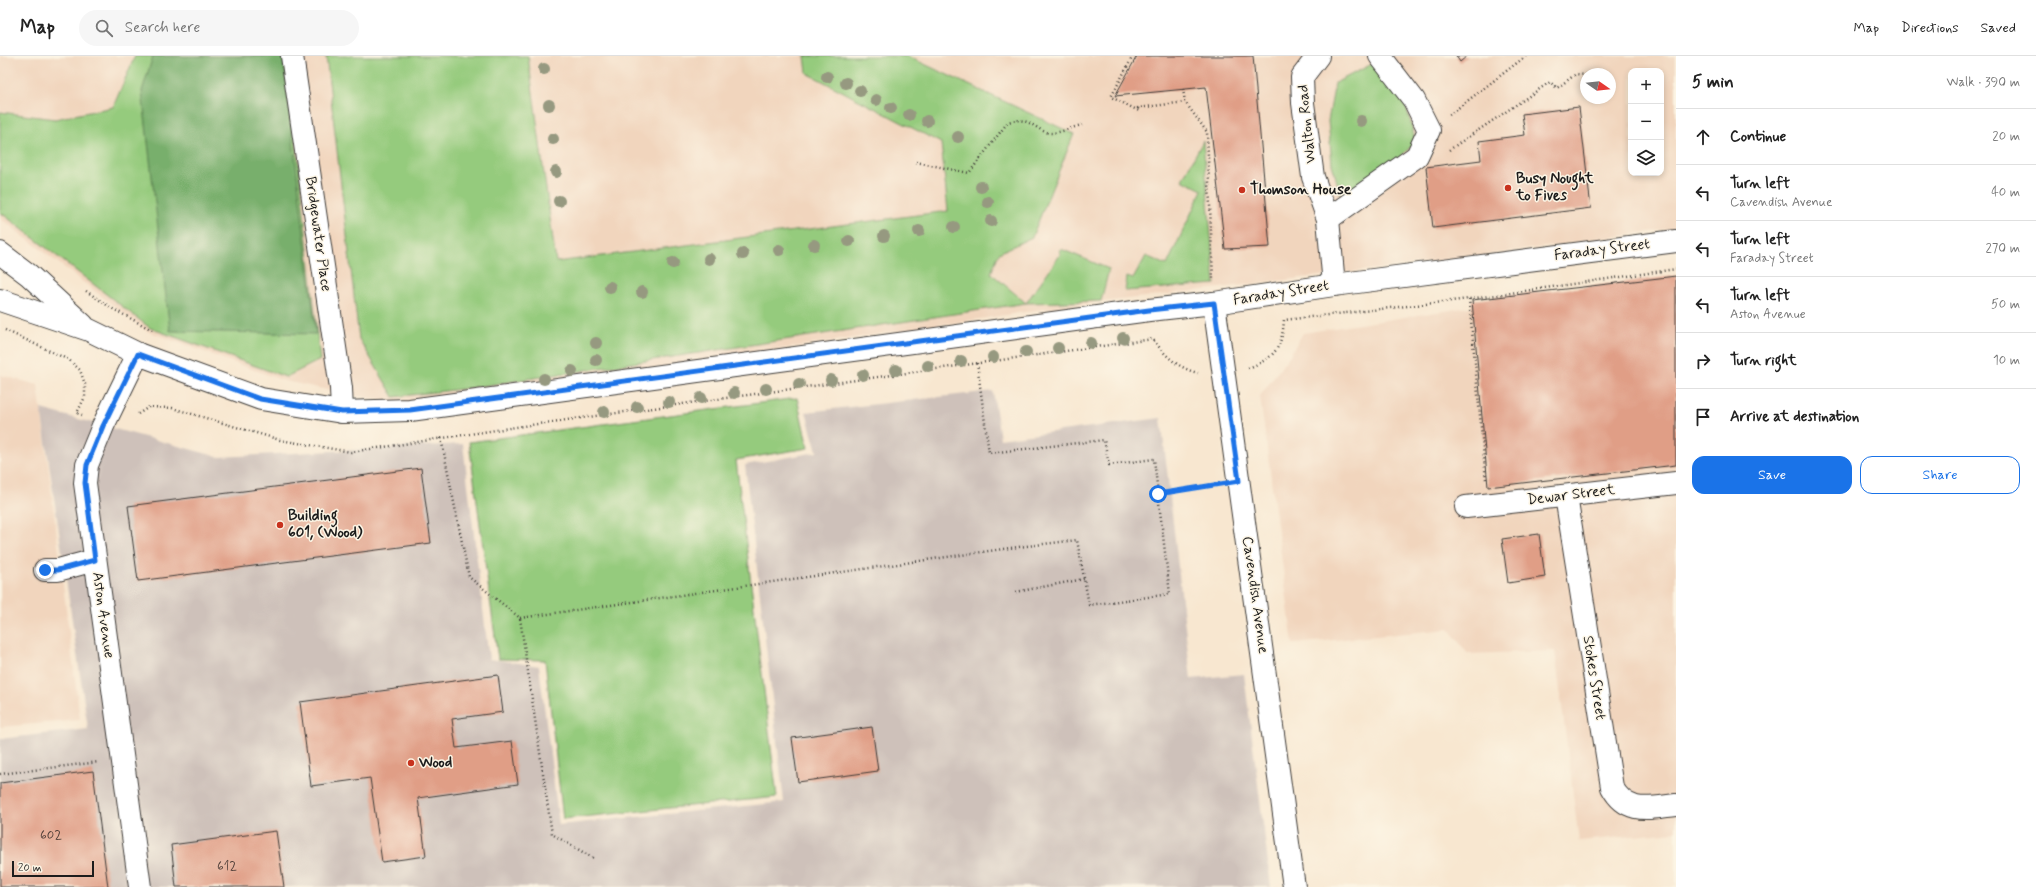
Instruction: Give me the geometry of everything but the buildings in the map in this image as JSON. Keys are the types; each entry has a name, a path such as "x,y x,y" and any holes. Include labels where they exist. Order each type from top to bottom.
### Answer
{"street":[{"name":"Bridgewater Place","path":"292,56 339,380 342,412"},
{"name":"Walton Road","path":"1318,56 1302,78 1303,103 1313,177 1328,220 1334,285"},
{"path":"1328,220 1417,156 1429,130 1414,100 1380,56"},
{"name":"Faraday Street","path":"0,300 89,330 138,354 260,399 342,412 410,410 1149,310 1214,303 1334,285 1676,241"},
{"name":"Faraday Street","path":"0,253 28,275 89,330"},
{"name":"Cavendish Avenue","path":"1214,303 1294,887"},
{"name":"Aston Avenue","path":"138,354 103,426 87,465 85,483 140,887"},
{"name":"Dewar Street","path":"1466,507 1676,483"},
{"name":"Stokes Street","path":"1566,496 1612,787 1618,798 1629,806 1643,809 1676,805"},
{"path":"45,570 58,570 95,560"}],"path":[{"path":"1133,56 1110,97 1139,111 1138,108 1185,102"},
{"path":"1429,130 1526,56"},
{"path":"1417,156 1434,160 1550,82 1557,88 1576,74 1580,74"},
{"path":"1183,89 1185,102 1206,132 1214,303"},
{"path":"916,162 969,173 1008,122 1014,120 1026,121 1050,133 1082,125"},
{"path":"1243,370 1264,362 1275,353 1283,337 1284,320 1469,298 1676,269"},
{"path":"82,288 113,309 157,333"},
{"path":"1469,298 1488,505"},
{"path":"0,328 69,360 80,370 85,384 85,397 77,413"},
{"path":"1153,339 1160,349 1179,366 1204,375"},
{"path":"520,618 994,550 1077,540 1089,605 1170,594 1154,458 1109,465 1104,440 989,453 977,363"},
{"path":"441,438 469,577 520,618 552,834 593,858"},
{"path":"1158,494 1239,481"},
{"path":"1016,592 1084,579"},
{"path":"0,774 123,759"}],"shaded area":[{"path":"0,56 1676,56 1676,228 1467,258 1045,309 477,395 395,404 285,381 147,331 0,218"},
{"path":"1676,275 1676,832 1579,841 1555,651 1468,654 1449,629 1293,644 1260,396 1290,355 1303,333"},
{"path":"0,375 38,385 80,720 0,727"},
{"path":"993,391 1000,439 1161,418 1191,679 1244,674 1271,887 0,887 0,739 88,729 41,409 219,457 463,444 489,659 539,666 559,825 784,802 745,465 817,452 806,412"}],"green space":[{"path":"135,56 287,56 320,360 286,377 150,328 0,212 0,112 55,119 113,107"},
{"path":"153,56 283,56 316,334 170,331 142,91"},
{"path":"326,56 528,56 556,262 948,211 941,143 807,73 805,56 907,56 1074,134 1032,237 999,253 991,273 1026,303 462,389 394,397 359,339"},
{"path":"1372,64 1406,106 1416,142 1372,183 1340,193 1332,164 1328,121 1335,83"},
{"path":"1203,141 1215,284 1125,291 1127,277 1133,279 1146,256 1167,265 1202,190 1182,180"},
{"path":"1061,249 1109,269 1101,301 1026,303 1060,255"},
{"path":"797,398 808,448 736,460 777,797 563,819 545,660 498,659 469,442"}],"place":[{"name":"Busy Nought to Fives","path":"1508,188"},
{"name":"Thomson House","path":"1242,190"},
{"name":"Building 601, (Wood)","path":"280,525"},
{"name":"Wood","path":"411,763"}],"route":[{"path":"45,570 58,570 95,560 85,483 87,465 103,426 138,354 204,380 260,399 342,412 410,410 1149,310 1214,303 1239,481 1158,494"}]}
